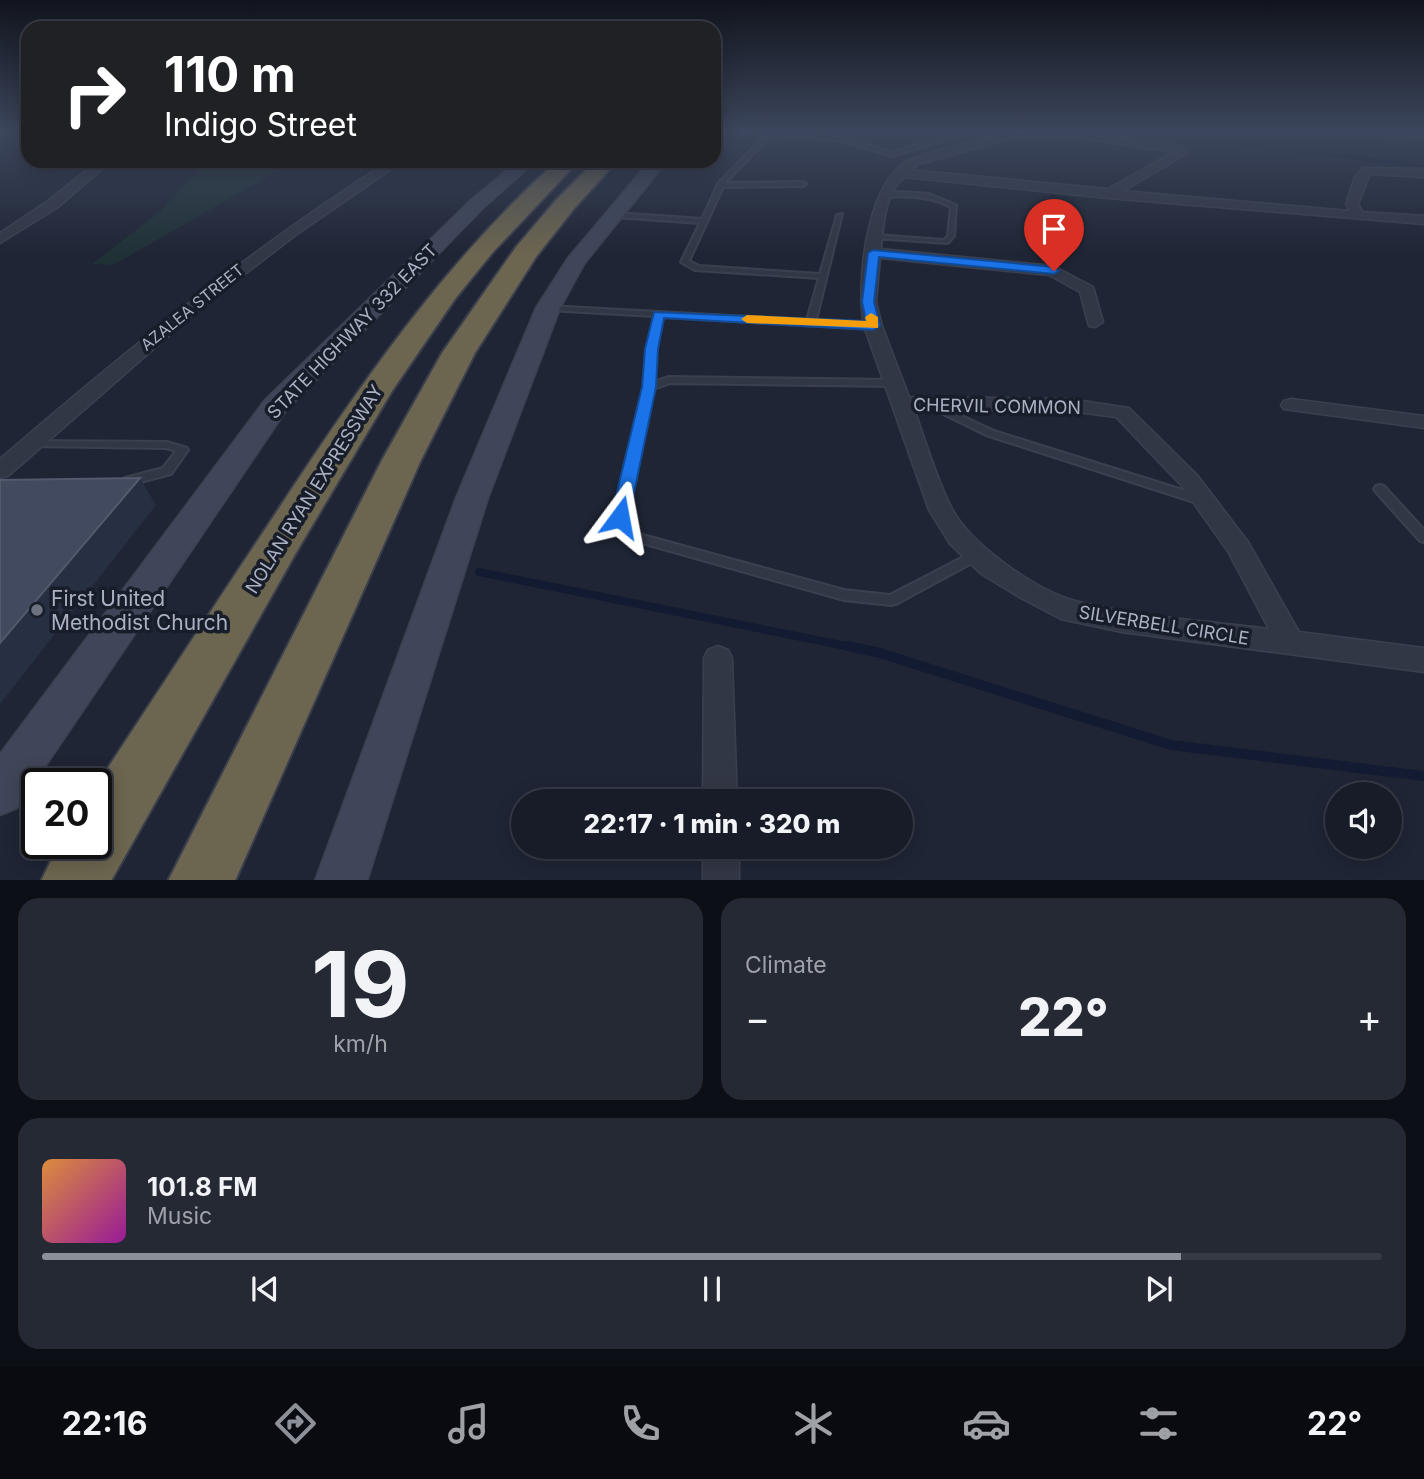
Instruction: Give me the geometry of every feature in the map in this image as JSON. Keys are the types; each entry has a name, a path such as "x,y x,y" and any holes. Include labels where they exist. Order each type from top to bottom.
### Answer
{"highway":[{"name":"NOLAN RYAN EXPRESSWAY","path":"74,880 391,364 457,278 557,172"},
{"path":"201,880 407,447 449,366 505,280 550,222 597,172"}],"main road":[{"name":"STATE HIGHWAY 332 EAST","path":"0,792 275,407 476,205 515,172"},
{"path":"341,880 472,498 548,308 575,262 650,172"}],"street":[{"path":"0,239 53,204 92,172"},
{"name":"AZALEA STREET","path":"7,476 30,444 171,322 252,258 380,172"},
{"path":"1108,194 1147,172"},
{"path":"1358,215 1352,204 1365,172"},
{"path":"1406,172 1424,173"},
{"path":"903,173 1108,194 1424,219"},
{"name":"SILVERBELL CIRCLE","path":"903,173 893,180 886,195 874,245 868,302 873,326 941,510 959,538 989,566 1030,591 1071,611 1122,621 1424,660"},
{"path":"874,245 1054,271 1087,290 1095,322"},
{"name":"CHERVIL COMMON","path":"899,393 929,403 1069,405 1122,412 1189,480 1204,500"},
{"path":"1291,405 1424,422"},
{"path":"1204,500 1239,548 1292,643"},
{"path":"718,657 720,789"},
{"path":"721,859 721,880"}],"lane":[{"path":"733,172 720,185 685,262 688,266 823,276"},
{"path":"720,185 803,184"},
{"path":"874,245 946,242 951,236 954,206 934,197 918,194 886,195"},
{"path":"615,215 703,221"},
{"path":"811,322 840,215"},
{"path":"548,308 873,326"},
{"path":"659,314 651,349 649,387 620,517 635,537 844,594 891,600 978,555"},
{"path":"649,387 669,380 899,393"},
{"path":"929,403 990,433 1204,500"},
{"path":"30,444 167,445 183,450 167,471 137,481 110,481"},
{"path":"0,481 7,476"},
{"path":"1380,489 1424,538"}],"shaded area":[{"path":"197,172 276,172 113,265 92,264 158,213"}],"building":[{"path":"140,478 0,643 0,480"}],"waterway":[{"path":"479,572 856,648"},
{"path":"848,646 880,653 1171,745 1424,776"}],"slow traffic":[{"path":"747,319 873,326 871,317"}],"place":[{"name":"First United Methodist Church","path":"37,610"}],"route":[{"path":"620,517 649,387 651,349 659,314 873,326 868,302 873,253 1054,271"}]}
